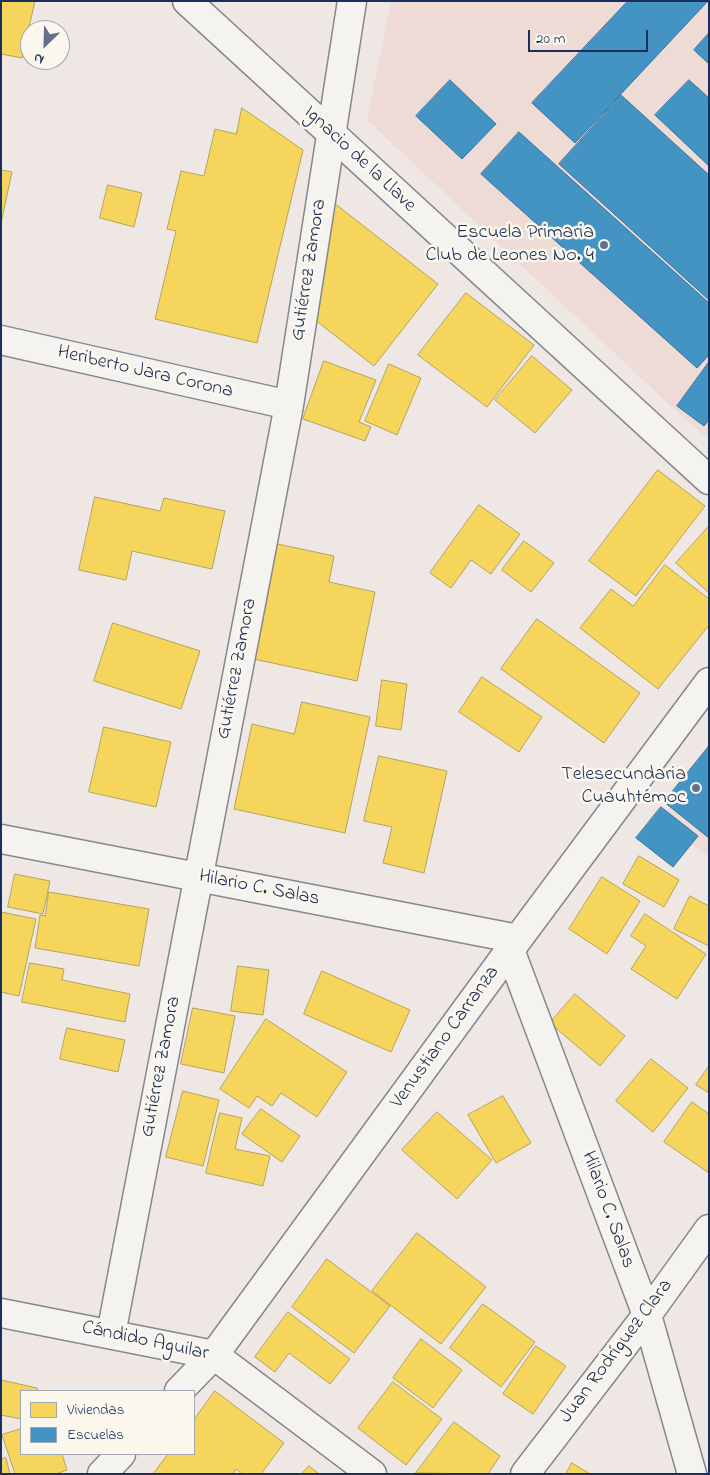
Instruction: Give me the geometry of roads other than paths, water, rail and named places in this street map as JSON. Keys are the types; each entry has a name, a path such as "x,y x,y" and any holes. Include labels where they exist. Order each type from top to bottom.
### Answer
{"street":[{"name":"Ignacio de la Llave","path":"187,1 709,480"},
{"name":"Gutiérrez Zamora","path":"111,1334 289,406 352,1"},
{"name":"Heriberto Jara Corona","path":"1,340 289,406"},
{"name":"Venustiano Carranza","path":"181,1390 214,1355 709,682"},
{"name":"Hilario C. Salas","path":"1,839 198,877 514,945 647,1315 692,1474"},
{"name":"Juan Rodríguez Clara","path":"525,1474 647,1315 709,1229"},
{"name":"Cándido Aguilar","path":"1,1313 214,1355 372,1474"}],"place":[{"name":"Escuela Primaria Club de Leones No. 4","path":"604,245"},
{"name":"Telesecundaria Cuauhtémoc","path":"696,788"}]}
